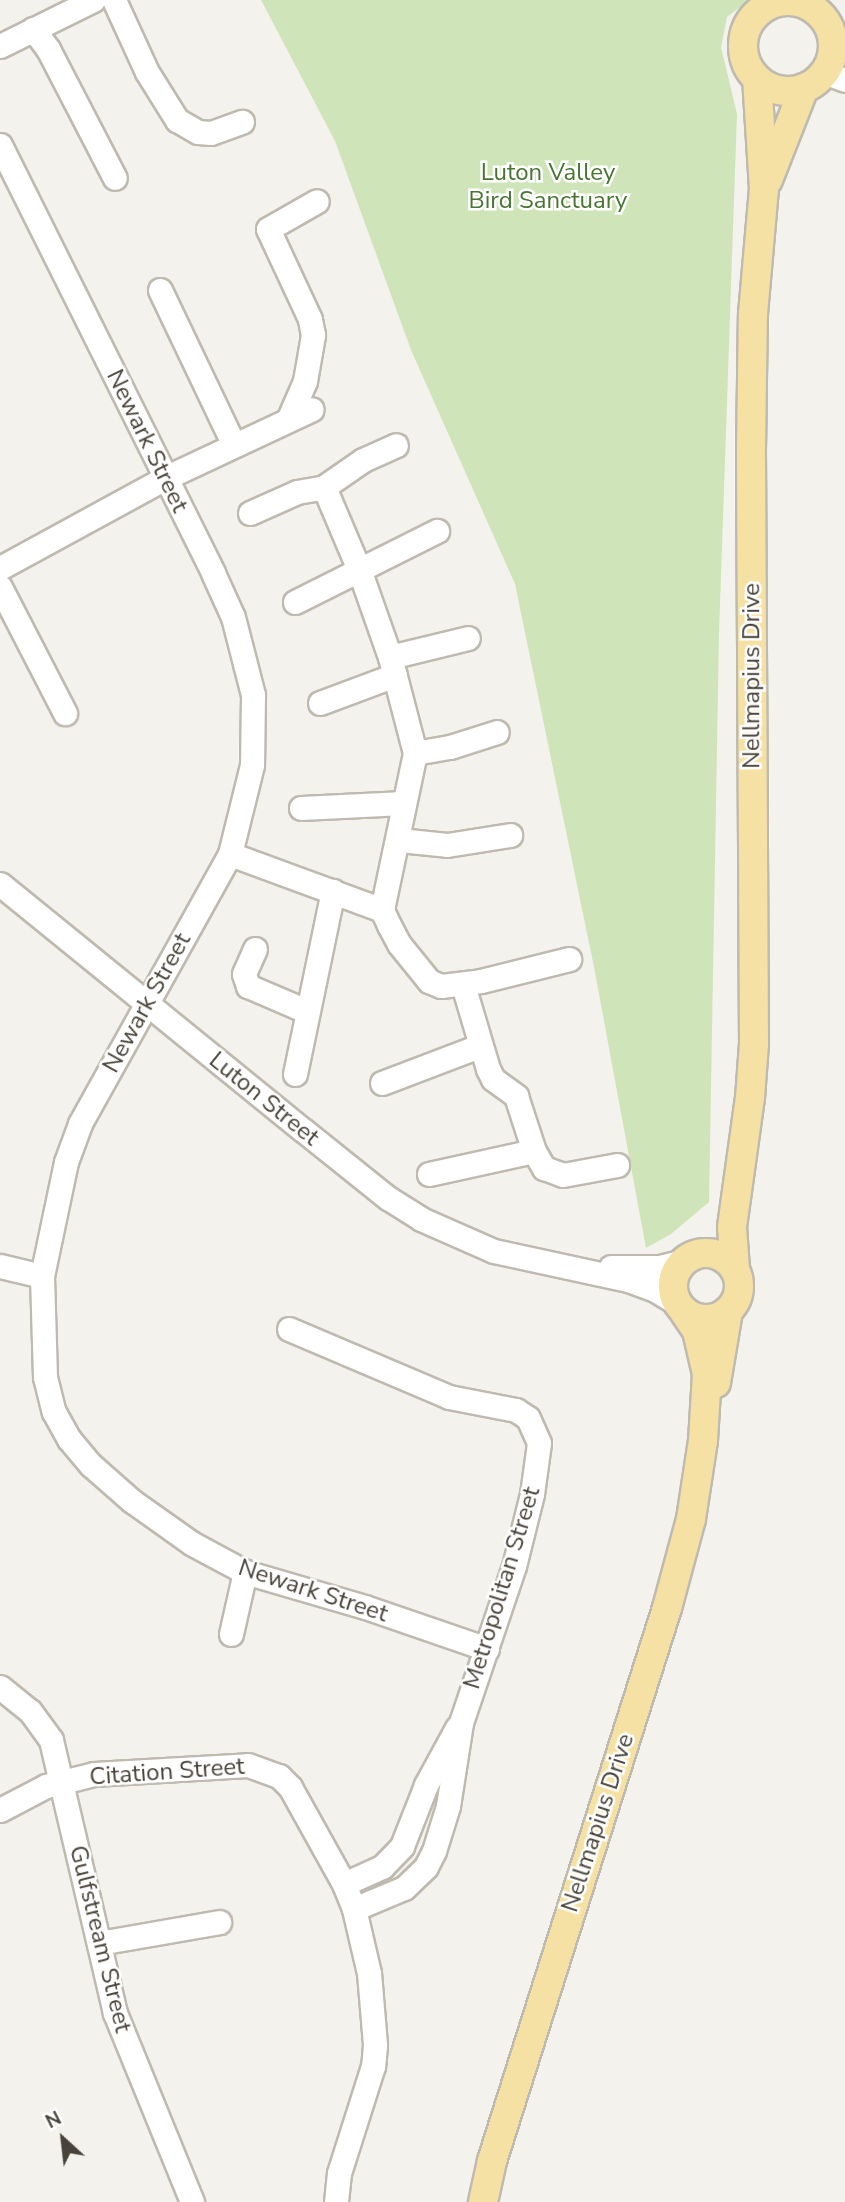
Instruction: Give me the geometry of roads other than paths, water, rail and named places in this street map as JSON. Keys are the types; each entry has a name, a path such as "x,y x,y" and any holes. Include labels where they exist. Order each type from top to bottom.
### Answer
{"main road":[{"path":"782,1 806,5 833,24 833,47 824,80 779,90 757,79 746,61 743,40 755,14 782,1"},
{"name":"Nellmapius Drive","path":"735,1269 732,1227 742,1163 754,1044 751,451 753,314 764,189 757,79"},
{"name":"Nellmapius Drive","path":"764,189 824,80"},
{"name":"Nellmapius Drive","path":"689,1258 720,1220 742,1163"},
{"path":"717,1254 735,1269 739,1291 728,1311 706,1319 681,1307 673,1280 689,1258 717,1254"},
{"name":"Nellmapius Drive","path":"681,1307 697,1331 706,1363 703,1441"},
{"name":"Nellmapius Drive","path":"483,2202 492,2161 667,1608 691,1520 728,1311"}],"street":[{"path":"0,46 93,0"},
{"path":"114,0 142,62 177,120 198,132 212,133 242,122"},
{"path":"33,29 48,49 115,178"},
{"name":"Newark Street","path":"0,145 233,617 253,695 252,765 242,816 230,854 80,1124 55,1206 41,1276 45,1377 54,1412 69,1439 91,1465 132,1501 191,1543 245,1572 365,1607 487,1649"},
{"path":"289,420 310,362 313,335 310,319 268,229 317,201"},
{"path":"160,290 234,445"},
{"path":"0,568 165,478 312,409"},
{"path":"250,513 297,492 324,487 363,460 396,445"},
{"path":"324,487 360,572 392,666 415,753 399,840 382,910"},
{"path":"295,602 360,572 437,531"},
{"path":"0,587 65,713"},
{"path":"320,703 392,666 468,638"},
{"path":"415,753 450,747 497,732"},
{"path":"301,808 404,803"},
{"path":"399,840 424,845 447,845 510,835"},
{"path":"230,854 382,910 400,944 429,981 441,986 463,985 569,959"},
{"name":"Luton Street","path":"0,884 388,1198 421,1219 494,1251 628,1280 655,1290 681,1307"},
{"path":"295,1074 332,891"},
{"path":"255,948 244,974 248,986 306,1012"},
{"path":"463,985 479,1046 493,1079 511,1090 519,1102 534,1151 547,1171 563,1175 617,1165"},
{"path":"382,1083 479,1046"},
{"path":"429,1174 534,1151"},
{"name":"Luton Street","path":"555,1264 660,1267 689,1258"},
{"path":"0,1266 41,1276"},
{"name":"Metropolitan Street","path":"289,1329 449,1397 516,1410 534,1426 539,1443 532,1494 514,1566 461,1723 426,1785 402,1846 382,1867 344,1884"},
{"path":"231,1634 245,1572"},
{"name":"Gulfstream Street","path":"0,1687 30,1711 51,1740 123,2035 192,2202"},
{"name":"Metropolitan Street","path":"354,1909 404,1888 426,1867 448,1806 461,1723"},
{"name":"Citation Street","path":"60,1781 94,1774 228,1765 262,1768 279,1776 290,1787 344,1884 354,1909 369,1973 375,2045 368,2089 339,2173 336,2202"},
{"path":"0,1810 60,1781"},
{"path":"99,1943 219,1922"}],"park label":[{"name":"Luton Valley Bird Sanctuary","path":"548,187"}]}
